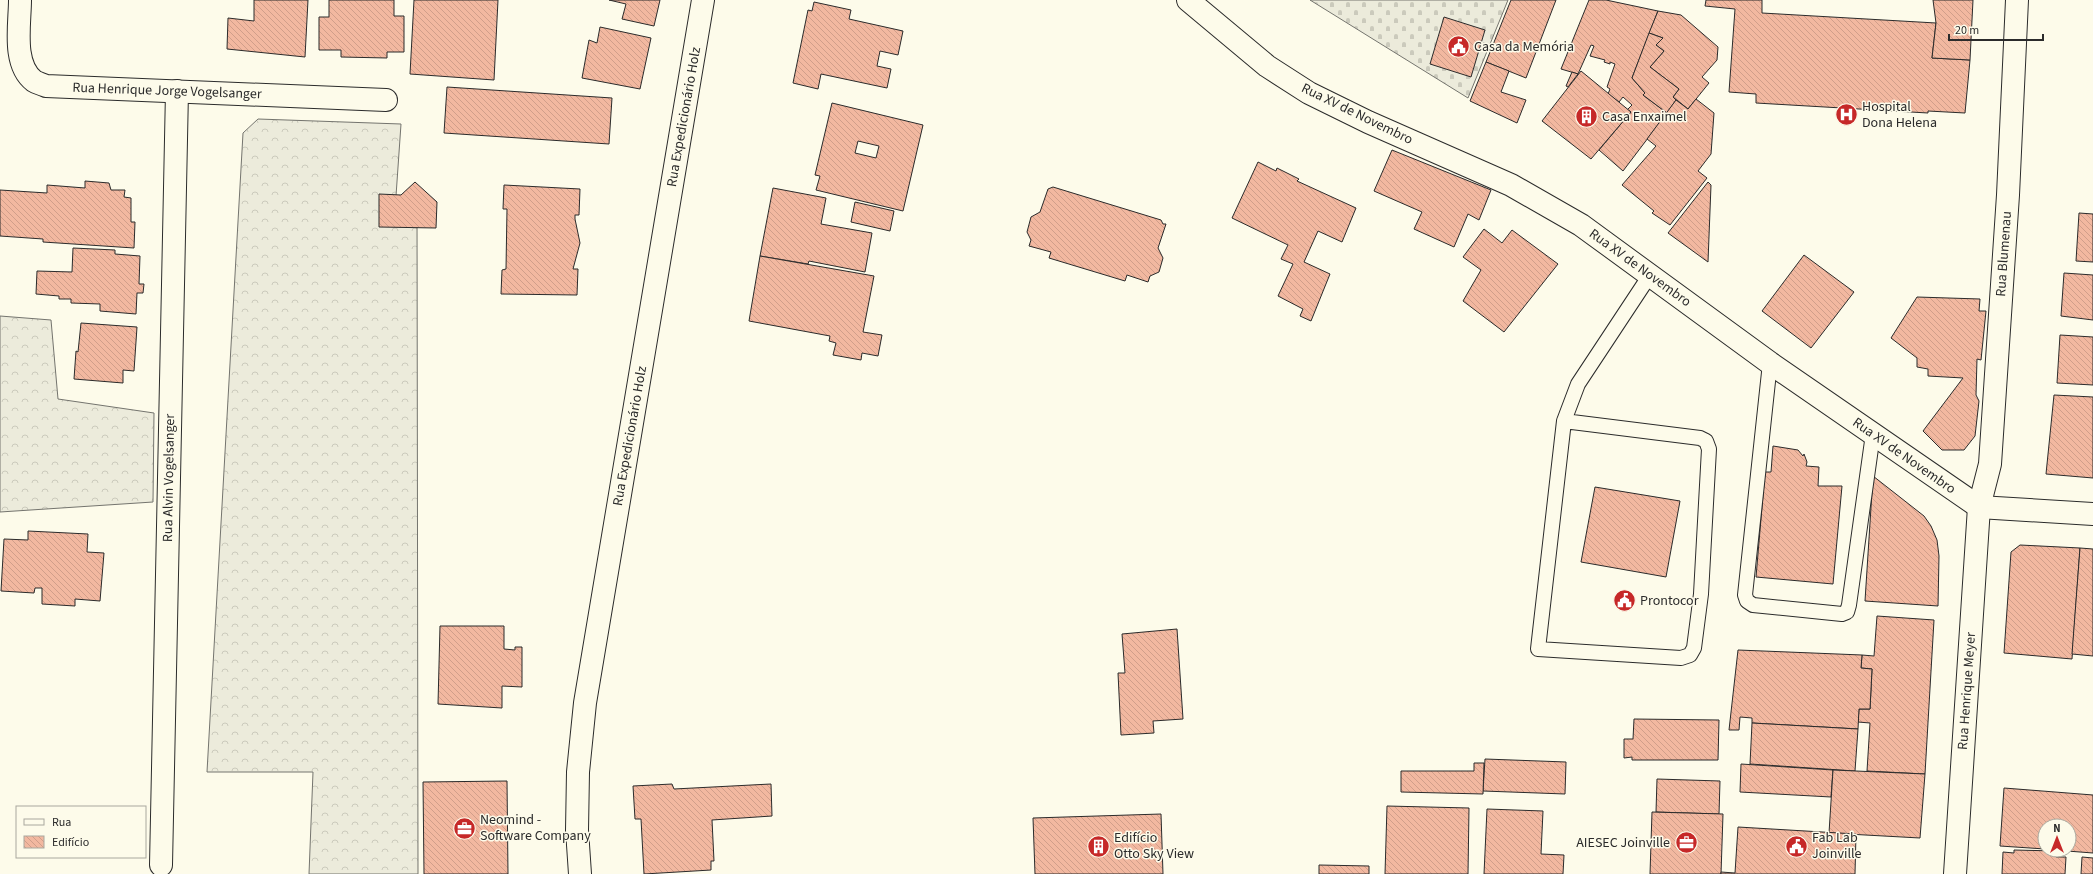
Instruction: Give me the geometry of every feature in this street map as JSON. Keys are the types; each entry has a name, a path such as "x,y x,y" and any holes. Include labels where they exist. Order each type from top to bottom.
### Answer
{"main road":[{"name":"Rua Henrique Jorge Vogelsanger","path":"20,0 20,51 24,69 35,82 46,86 386,100"},
{"name":"Rua Expedicionário Holz","path":"580,874 577,830 578,772 585,703 703,0"},
{"name":"Rua XV de Novembro","path":"1188,0 1267,66 1309,92 1368,122 1472,167 1545,203 1580,225 1770,363 1979,507"},
{"name":"Rua Blumenau","path":"1979,507 1990,464 2008,195 2017,0"},
{"name":"Rua Alvin Vogelsanger","path":"162,865 176,92"},
{"path":"1979,507 2093,514"},
{"name":"Rua Henrique Meyer","path":"1955,874 1979,507"}],"lane":[{"path":"1564,421 1700,438 1706,441 1709,449 1701,594 1694,648 1690,655 1681,658 1538,649 1564,421 1578,384 1650,275"},
{"path":"1770,363 1745,595 1747,601 1753,605 1842,614 1847,612 1850,605 1873,434"}],"green space":[{"path":"1310,0 1508,0 1468,98"},
{"path":"258,119 401,124 396,196 417,198 418,874 309,874 313,772 207,772 243,133"},
{"path":"0,316 51,320 58,399 154,413 153,502 0,512"}],"building":[{"path":"254,0 308,0 305,57 227,49 228,18 254,21"},
{"path":"329,0 394,0 394,16 404,16 404,52 387,52 387,58 341,57 341,50 319,50 319,17 329,17"},
{"path":"414,0 498,0 494,80 410,74"},
{"path":"609,0 660,0 654,26 622,19 626,4"},
{"path":"1511,0 1556,0 1526,78 1486,62"},
{"path":"1589,0 1606,0 1658,11 1632,78 1645,93 1643,95 1667,113 1623,171 1599,150 1631,112 1627,110 1632,105 1623,97 1619,102 1608,94 1610,89 1607,87 1615,64 1610,62 1610,64 1604,62 1605,60 1590,56 1594,46 1591,45 1578,74 1561,69"},
{"path":"1706,0 1762,0 1762,13 1936,23 1932,58 1970,60 1965,113 1928,111 1928,113 1756,103 1756,94 1729,92 1735,9 1705,6"},
{"path":"1933,0 1973,0 1970,60 1932,58 1936,23"},
{"path":"814,2 851,10 849,19 903,31 898,55 880,51 877,66 891,69 887,88 821,74 818,89 793,83 808,10 812,11"},
{"path":"1658,11 1681,15 1718,47 1717,60 1702,77 1709,83 1688,109 1673,97 1679,89 1650,67 1664,51 1656,45 1663,38 1649,33"},
{"name":"Casa da Memória","path":"1444,17 1485,30 1471,77 1430,64"},
{"path":"600,27 651,38 640,89 582,78 589,40 597,43"},
{"path":"1649,33 1663,38 1656,45 1664,51 1650,67 1679,89 1673,97 1676,100 1667,113 1643,95 1645,93 1632,78"},
{"path":"1486,62 1509,71 1501,92 1526,100 1517,123 1470,101"},
{"name":"Casa Enxaimel","path":"1581,71 1631,112 1591,159 1542,121"},
{"path":"1572,72 1578,74 1568,87 1566,86"},
{"path":"447,87 612,98 609,144 444,133"},
{"path":"1696,99 1714,113 1711,154 1698,171 1707,178 1670,225 1652,213 1654,211 1622,185 1656,146 1647,139 1676,100 1688,109"},
{"path":"832,103 923,125 903,211 816,190 820,176 815,175","holes":["858,141 879,146 876,158 855,153"]},
{"path":"1392,150 1491,190 1479,220 1468,214 1454,247 1414,229 1422,212 1374,191"},
{"path":"1258,162 1276,171 1277,168 1299,179 1297,181 1356,208 1342,242 1318,231 1304,262 1330,274 1311,321 1300,316 1303,309 1278,296 1293,264 1281,259 1288,245 1232,218"},
{"path":"85,181 109,183 111,190 125,190 124,197 131,198 131,222 135,222 134,248 43,242 43,239 0,236 0,190 47,193 47,185 85,188"},
{"path":"415,182 437,202 436,228 379,227 379,194 401,195"},
{"path":"1708,182 1711,185 1708,262 1668,233"},
{"path":"504,185 580,189 579,215 575,215 575,219 580,243 573,269 578,269 577,295 501,294 502,270 506,269 507,209 503,209"},
{"path":"1053,187 1161,220 1163,224 1166,224 1158,248 1163,258 1159,272 1150,276 1148,282 1127,275 1125,281 1049,258 1051,252 1029,246 1031,240 1027,232 1031,217 1040,212 1048,189"},
{"path":"773,188 826,198 821,224 872,233 865,272 809,261 808,264 760,256"},
{"path":"855,202 894,211 890,231 851,222"},
{"path":"2079,213 2093,214 2093,262 2076,261"},
{"path":"1484,229 1502,243 1512,230 1558,264 1504,332 1463,301 1481,270 1463,257"},
{"path":"73,248 115,250 115,254 140,256 139,284 144,284 143,293 137,293 136,314 100,311 100,304 71,303 71,299 59,299 59,296 36,294 37,271 72,272"},
{"path":"1804,255 1854,292 1811,348 1762,311"},
{"path":"760,256 874,276 863,332 882,335 878,356 862,353 861,360 833,355 836,343 829,341 830,336 749,321"},
{"path":"2064,273 2093,275 2093,320 2061,316"},
{"path":"1917,297 1980,299 1979,311 1986,311 1981,360 1977,359 1976,395 1979,401 1975,436 1964,450 1942,450 1923,431 1963,378 1928,376 1928,369 1917,367 1917,358 1891,338"},
{"path":"81,323 137,327 134,371 123,370 123,383 74,379 76,351 78,352"},
{"path":"2060,335 2093,337 2093,385 2057,383"},
{"path":"2054,395 2093,397 2093,478 2046,474"},
{"path":"1773,446 1798,450 1803,456 1804,454 1807,462 1806,466 1819,467 1818,486 1842,486 1833,584 1756,577 1765,472 1771,472"},
{"path":"1873,476 1924,516 1931,526 1937,540 1939,556 1938,606 1865,601"},
{"path":"1595,487 1680,501 1666,577 1581,562"},
{"path":"28,531 88,534 87,552 104,553 100,601 75,599 75,606 42,604 42,588 35,588 34,593 1,591 4,539 28,540"},
{"path":"2020,545 2080,548 2072,659 2004,653 2011,552"},
{"path":"2080,548 2093,549 2093,656 2072,654"},
{"path":"1877,616 1934,620 1925,774 1867,771 1870,723 1858,722 1859,709 1870,709 1872,669 1861,668 1862,655 1874,656"},
{"path":"440,626 504,626 504,649 515,650 515,647 522,647 522,687 502,686 502,708 438,704"},
{"path":"1177,629 1183,719 1153,721 1154,733 1121,735 1118,673 1125,673 1122,634"},
{"path":"1738,650 1862,655 1861,668 1872,669 1870,709 1859,709 1858,729 1752,723 1752,718 1740,717 1739,730 1729,730"},
{"path":"1634,719 1719,720 1718,760 1632,760 1632,757 1624,758 1624,739 1633,739"},
{"path":"1752,723 1858,729 1855,771 1750,764"},
{"path":"1485,759 1566,762 1565,794 1483,791"},
{"path":"1474,763 1484,763 1483,794 1401,792 1401,771 1474,771"},
{"path":"1741,764 1833,770 1831,797 1740,792"},
{"path":"1833,770 1925,774 1920,838 1829,833"},
{"path":"1657,779 1720,781 1719,814 1656,812"},
{"name":"Neomind - Software Company","path":"507,781 508,874 424,874 423,782"},
{"path":"672,784 674,789 771,784 772,816 712,820 714,861 711,861 711,870 644,874 641,819 635,819 633,786"},
{"path":"2004,788 2093,795 2093,853 2077,852 2077,818 2037,818 2037,848 2000,846"},
{"path":"1387,806 1469,808 1468,874 1385,874"},
{"path":"1487,809 1543,811 1541,854 1564,855 1563,874 1484,874"},
{"name":"AIESEC Joinville","path":"1652,812 1723,814 1721,874 1650,874"},
{"name":"Edifício Otto Sky View","path":"1161,814 1163,874 1035,874 1033,818"},
{"name":"Fab Lab Joinville","path":"1738,827 1856,834 1855,874 1721,874 1721,872 1735,873"},
{"path":"2014,850 2037,851 2037,858 2066,858 2065,874 2002,874 2003,852 2014,853"},
{"path":"2082,857 2093,858 2093,874 2081,874"},
{"path":"1319,865 1369,866 1369,874 1319,874"}],"place":[{"name":"Casa da Memória","path":"1458,47"},
{"name":"Hospital Dona Helena","path":"1846,115"},
{"name":"Casa Enxaimel","path":"1586,117"},
{"name":"Prontocor","path":"1625,601"},
{"name":"Neomind - Software Company","path":"465,828"},
{"name":"AIESEC Joinville","path":"1686,843"},
{"name":"Edifício Otto Sky View","path":"1098,846"},
{"name":"Fab Lab Joinville","path":"1796,846"}]}
